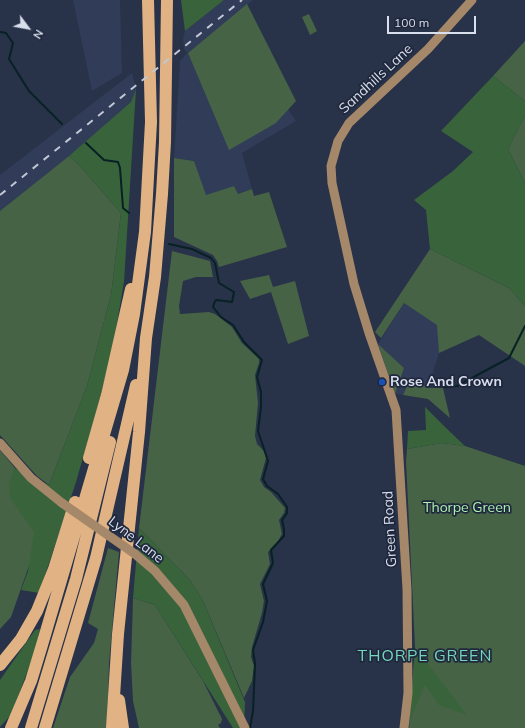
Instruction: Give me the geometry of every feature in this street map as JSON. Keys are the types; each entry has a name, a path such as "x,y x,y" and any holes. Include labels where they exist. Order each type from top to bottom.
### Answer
{"highway":[{"path":"31,728 76,579 120,397 123,370 134,314 143,250 151,122 148,0"},
{"path":"112,728 118,634 139,432 146,338 155,277 166,142 167,0"},
{"path":"0,665 21,639 37,611 54,569 88,462 107,395 130,292 143,250"},
{"path":"45,728 98,552 146,338"},
{"path":"11,728 31,681 123,370"},
{"path":"116,677 123,728"}],"main road":[{"name":"Sandhills Lane","path":"369,333 354,284 332,183 331,166 334,152 340,136 349,123 428,49 472,0"},
{"name":"Green Road","path":"369,333 396,410 407,589 408,687 404,728"},
{"name":"Lyne Lane","path":"0,443 31,478 62,503 135,554 155,571 184,605 245,728"}],"shaded area":[{"path":"73,0 120,0 122,73 92,91"},
{"path":"224,0 253,0 188,53 276,123 288,109 296,121 242,153 252,189 238,194 234,186 205,196 194,161 174,158 180,61 187,53 184,49 183,38 185,31"},
{"path":"132,73 136,89 131,102 78,149 0,211 0,175"},
{"path":"404,303 438,325 439,353 428,388 411,377 403,395 395,394 404,368 378,344"}],"green space":[{"path":"181,0 224,0 185,31"},
{"path":"247,4 296,101 276,123 229,150 188,53"},
{"path":"309,14 317,31 310,35 302,17"},
{"path":"525,41 525,101 493,76"},
{"path":"493,76 525,101 525,115 508,149 525,183 525,306 509,288 430,249 426,210 414,200 453,171 473,152 441,131"},
{"path":"136,89 124,282 113,346 76,482 39,593 21,590 28,571 34,532 10,498 9,484 14,468 49,485 87,386 111,295 121,213 79,165 69,156 131,102"},
{"path":"525,115 525,183 508,149"},
{"path":"69,156 79,165 121,213 111,295 87,386 49,485 37,476 0,435 0,211"},
{"path":"174,158 194,161 206,195 234,186 238,194 252,189 254,196 269,192 287,247 219,267 213,255 174,237"},
{"path":"430,249 509,288 525,306 525,366 479,335 439,353 437,325 404,303 381,338 375,332"},
{"path":"172,251 210,261 213,277 196,277 183,281 179,306 180,314 209,312 215,314 232,327 242,343 259,359 255,375 258,403 255,436 257,444 264,451 266,458 260,480 264,487 271,492 285,508 284,513 279,520 282,534 268,552 270,564 260,584 264,601 252,647 251,657 254,666 252,681 244,698 203,601 190,580 139,528"},
{"path":"269,275 273,287 295,281 309,336 288,344 271,292 250,299 240,281"},
{"path":"378,344 404,368 395,394"},
{"path":"411,377 428,388 443,388 450,418 428,399 403,395"},
{"path":"425,407 465,446 442,443 407,449 408,431 426,430"},
{"name":"Thorpe Green","path":"442,443 465,446 525,466 525,728 409,728 415,647 406,461 407,449"},
{"path":"0,450 19,473 44,523 11,617 0,629"},
{"path":"139,528 190,580 203,601 245,702 244,728 233,728 155,605 133,598"},
{"path":"108,548 119,552 109,663 107,728 53,728 70,677 94,643 98,629 88,623"},
{"path":"133,598 155,605 203,681 222,719 221,723 218,725 220,728 139,728 133,701 131,663"},
{"path":"40,629 35,651 11,715 0,727 0,680 35,630"},
{"path":"415,647 467,715 439,705 425,685 410,720"}],"waterway":[{"path":"0,32 6,33 13,43 9,59 29,91 62,124"},
{"path":"86,143 104,160 118,162 120,168 123,208 129,213"},
{"path":"169,244 192,249 211,258 215,263 219,283 234,292 232,302 217,300 215,301 213,307 221,317 233,325 244,342 262,360 257,377 261,392 258,431 268,461 263,479 267,486 278,494 287,507 287,513 282,520 284,536 271,550 273,563 263,584 267,601 263,622 253,650 255,664 253,711 250,728"},
{"path":"444,387 457,386 509,358 525,326"}],"railway":[{"path":"0,195 242,0"}],"place":[{"name":"Rose And Crown","path":"382,382"}],"district":[{"name":"THORPE GREEN","path":"425,656"}]}
